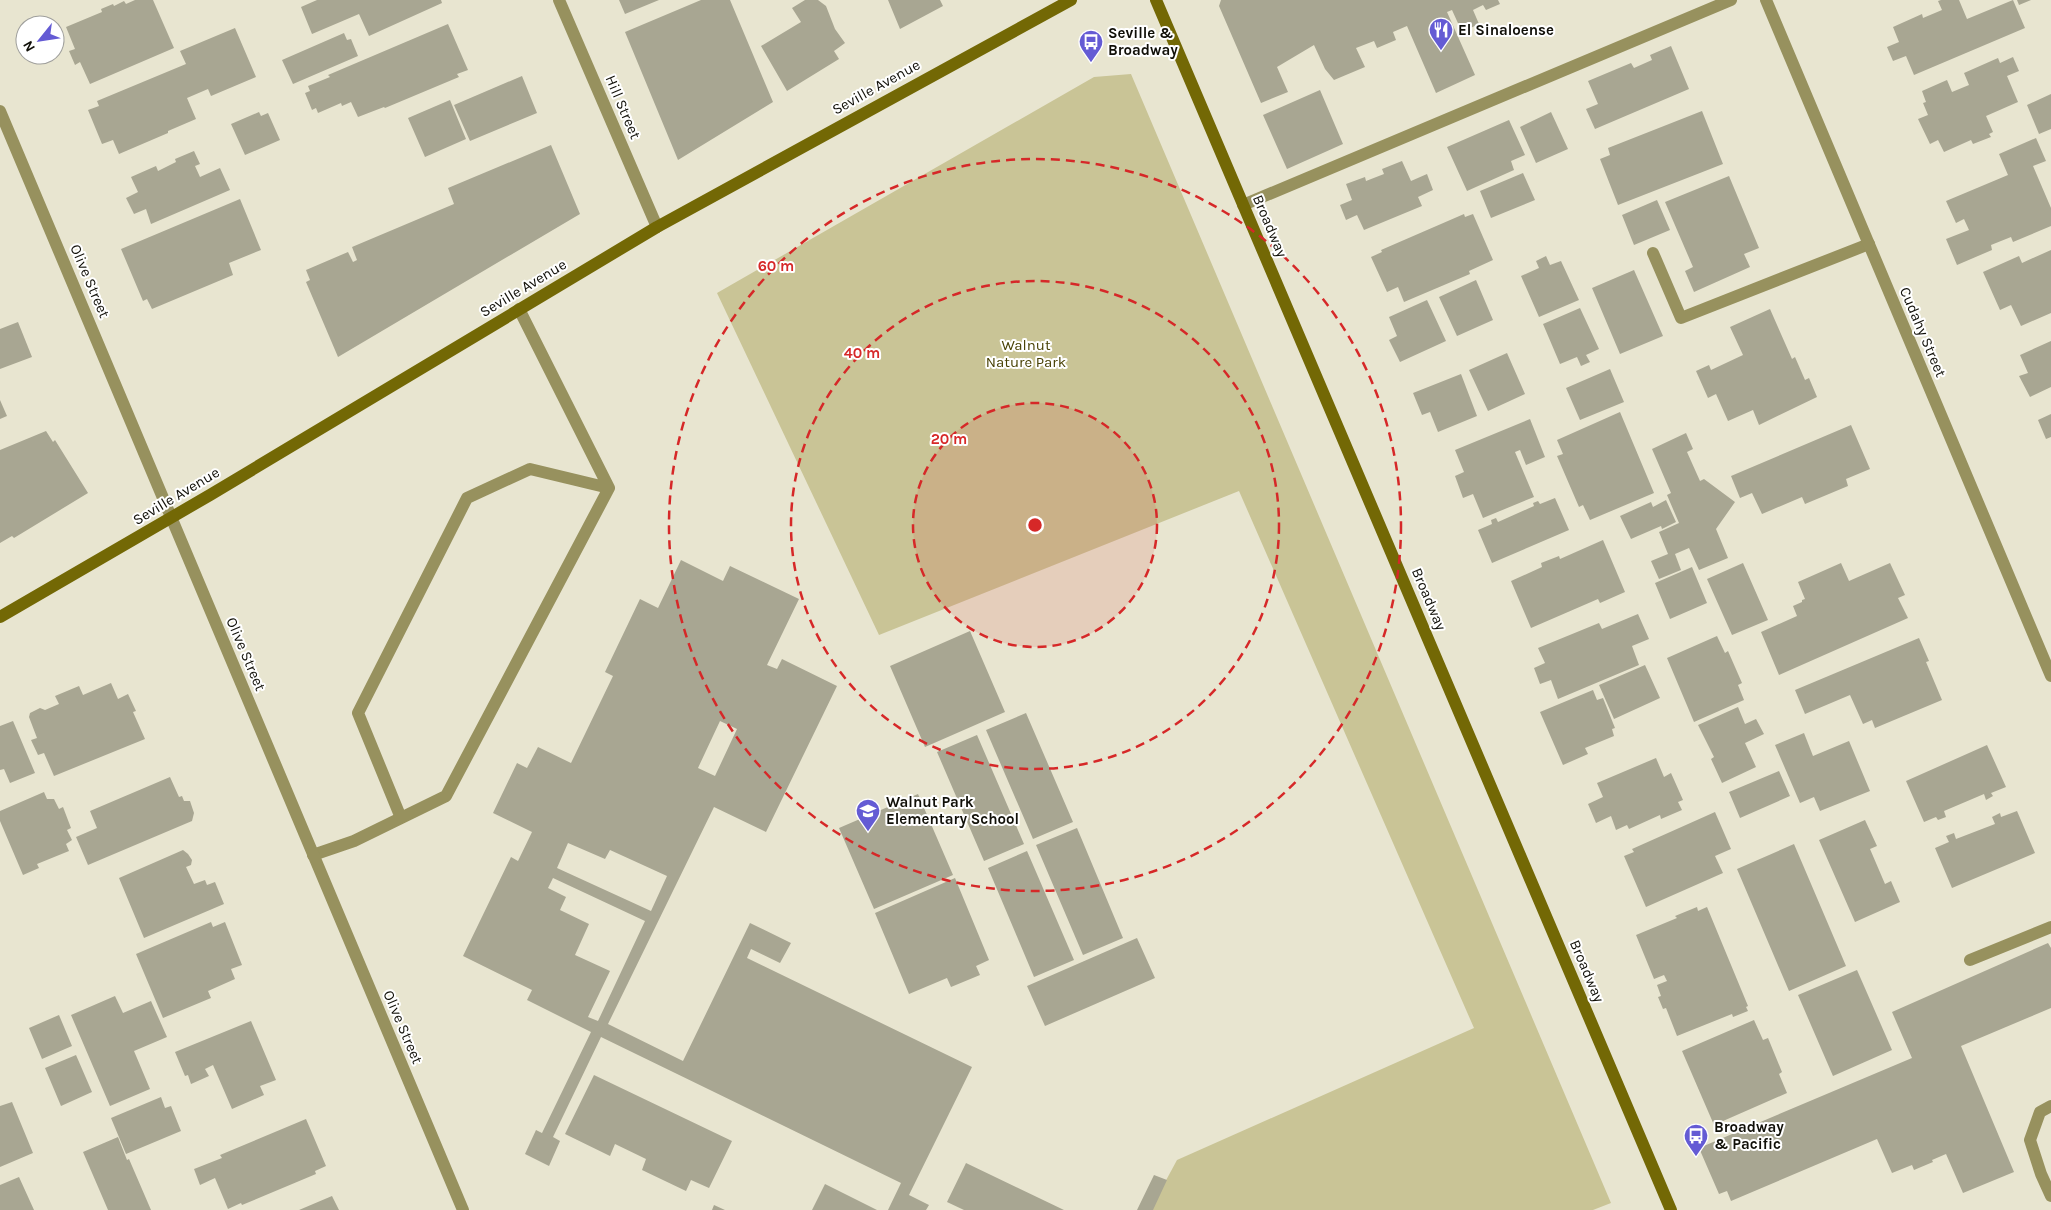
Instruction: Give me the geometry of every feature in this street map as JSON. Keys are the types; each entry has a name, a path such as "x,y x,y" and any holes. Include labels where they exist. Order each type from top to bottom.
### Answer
{"street":[{"name":"Hill Street","path":"559,0 657,227"},
{"name":"Seville Avenue","path":"0,617 171,518 657,227 1071,0"},
{"name":"Broadway","path":"1156,0 1671,1210"},
{"path":"1243,204 1732,0"},
{"name":"Cudahy Street","path":"1766,0 2051,676"},
{"name":"Olive Street","path":"0,110 463,1210"},
{"path":"1653,253 1681,318 1869,244"},
{"path":"519,309 609,488"},
{"path":"401,818 358,713 467,498 530,470 609,488"},
{"path":"313,855 354,841 446,796 609,488"},
{"path":"1970,960 2051,927"},
{"path":"2051,1106 2040,1112 2030,1140 2041,1174 2051,1196"}],"green space":[{"name":"Walnut Nature Park","path":"1131,74 1611,1203 1593,1210 1150,1210 1177,1160 1474,1028 1239,491 879,635 717,293 1094,77"}],"building":[{"path":"135,0 153,0 174,48 90,84 80,62 75,65 69,51 75,49 66,27 102,12 101,9 113,4 114,6 124,1 126,4"},
{"path":"317,0 441,0 442,3 369,36 359,14 312,34 301,7"},
{"path":"619,0 659,0 625,14"},
{"path":"701,0 730,0 773,102 678,160 625,32"},
{"path":"805,0 818,0 826,6 835,29 845,43 834,51 839,59 787,91 761,46 801,22 792,8"},
{"path":"888,0 940,0 943,6 900,29"},
{"path":"1221,0 1498,0 1500,4 1486,10 1483,5 1473,10 1479,24 1462,32 1452,10 1447,12 1475,75 1436,93 1407,26 1393,32 1396,40 1377,48 1374,41 1356,48 1365,67 1334,80 1325,69 1314,45 1277,67 1288,92 1261,103 1219,6"},
{"path":"1959,0 1967,19 2013,0 2025,28 1914,75 1906,56 1893,61 1887,47 1899,42 1893,27 1922,14 1923,18 1942,10 1938,1"},
{"path":"2017,0 2031,0 2019,5"},
{"path":"448,24 468,70 457,74 459,77 385,108 358,117 351,102 342,106 341,103 318,113 316,108 312,110 305,93 310,91 308,86 330,77 328,75"},
{"path":"235,28 256,77 211,96 208,89 187,98 196,119 168,131 168,133 119,154 113,140 102,144 88,110 99,106 97,101 186,64 180,51"},
{"path":"344,33 347,40 351,39 358,56 293,84 282,60"},
{"path":"1671,46 1689,89 1595,129 1586,109 1598,104 1588,81 1631,63 1634,68 1652,60 1650,55"},
{"path":"2013,57 2019,71 2007,76 2018,102 1986,116 1993,132 1989,134 1991,137 1973,144 1971,140 1944,152 1938,140 1930,144 1918,119 1928,115 1923,103 1926,102 1922,91 1947,80 1952,92 1969,85 1964,73 1998,58 2000,63"},
{"path":"522,76 537,113 470,141 454,105"},
{"path":"1320,90 1343,144 1287,169 1263,115"},
{"path":"2051,94 2051,129 2039,134 2027,105"},
{"path":"450,100 466,139 425,157 408,118"},
{"path":"1702,111 1723,164 1618,205 1600,159 1610,155 1608,148"},
{"path":"259,112 261,116 268,113 280,140 245,155 231,124"},
{"path":"1551,112 1568,149 1536,163 1520,127"},
{"path":"1509,120 1525,155 1511,161 1514,170 1467,191 1447,147"},
{"path":"2036,138 2046,161 2033,166 2051,208 2051,226 2013,242 2011,237 1991,245 1992,250 1957,265 1946,239 1969,230 1964,219 1956,223 1946,201 2008,175 1999,154"},
{"path":"551,145 580,214 338,357 306,282 310,280 306,270 348,252 353,262 357,260 352,247 454,204 448,188"},
{"path":"194,151 200,164 195,166 200,177 220,168 230,190 151,224 146,209 134,214 126,198 138,192 131,177 156,166 158,171 176,162 175,159"},
{"path":"1402,161 1411,181 1427,174 1433,190 1418,197 1422,206 1364,230 1357,215 1346,220 1340,205 1352,200 1346,184 1365,177 1366,181 1384,174 1382,169"},
{"path":"1523,173 1535,200 1491,218 1480,191"},
{"path":"1729,176 1759,248 1744,254 1750,267 1694,292 1685,271 1693,267 1665,202"},
{"path":"240,199 261,250 229,263 233,275 152,309 147,299 143,301 121,249"},
{"path":"1657,200 1670,230 1634,245 1622,215"},
{"path":"1464,214 1465,217 1473,214 1493,260 1469,271 1470,274 1404,302 1398,287 1387,292 1371,257 1382,252 1381,250"},
{"path":"2051,250 2051,313 2021,326 2011,305 2000,310 1983,272 2019,256 2022,263"},
{"path":"1546,256 1550,265 1561,261 1579,300 1539,317 1521,276 1539,268 1536,261"},
{"path":"1634,270 1663,336 1620,354 1592,288"},
{"path":"1476,280 1493,320 1457,336 1439,297"},
{"path":"1427,300 1446,341 1400,362 1389,340 1397,336 1389,317"},
{"path":"1580,308 1599,349 1586,355 1590,362 1581,366 1577,357 1560,364 1543,324"},
{"path":"1770,309 1792,359 1795,357 1805,380 1809,378 1817,397 1759,425 1753,410 1728,421 1716,394 1708,398 1696,371 1709,365 1711,370 1743,355 1730,327"},
{"path":"18,322 32,357 0,369 0,329"},
{"path":"2051,341 2051,387 2030,397 2019,376 2028,373 2020,355"},
{"path":"1507,353 1525,394 1488,411 1469,370"},
{"path":"1610,369 1624,402 1580,420 1566,388"},
{"path":"1461,374 1477,416 1438,432 1430,412 1422,415 1413,393"},
{"path":"0,400 7,416 0,419"},
{"path":"1620,412 1654,493 1590,520 1583,505 1579,507 1557,456 1563,454 1557,440"},
{"path":"2051,414 2051,437 2046,439 2038,420"},
{"path":"1530,419 1545,457 1526,465 1520,450 1515,452 1534,497 1483,518 1473,494 1463,498 1455,476 1464,472 1455,450"},
{"path":"1851,425 1870,469 1846,479 1848,486 1805,504 1802,497 1762,514 1752,493 1740,498 1731,476"},
{"path":"46,431 53,442 55,440 88,493 14,538 12,536 0,543 0,450"},
{"path":"1686,433 1693,449 1687,452 1700,481 1704,479 1735,502 1716,529 1728,558 1699,570 1689,548 1675,554 1681,570 1659,579 1651,561 1668,554 1659,532 1679,523 1667,495 1671,493 1652,449"},
{"path":"1555,498 1569,530 1492,563 1478,530 1492,524 1491,520 1496,518 1498,522 1534,506 1533,503 1538,501 1540,504"},
{"path":"1666,500 1676,522 1662,529 1661,526 1631,539 1620,516 1651,502 1653,507"},
{"path":"1603,540 1625,592 1600,603 1598,599 1531,628 1511,581 1542,567 1541,563 1559,556 1560,559"},
{"path":"681,560 723,581 730,566 799,599 767,665 777,669 782,659 837,686 766,832 714,807 608,1024 683,1061 750,923 791,943 780,963 751,949 747,958 972,1067 909,1195 929,1205 926,1210 888,1210 901,1183 601,1037 553,1137 560,1141 549,1166 525,1154 536,1130 542,1133 591,1032 527,1000 532,990 463,956 511,857 518,861 532,832 493,813 517,763 527,768 538,747 571,763 613,676 605,672 640,599 658,608","holes":["720,721 737,729 715,776 698,768","568,843 605,859 610,850 667,876 651,911 557,868","553,878 645,921 598,1021 588,1017 610,971 575,955 589,924 560,910 566,897 548,888"]},
{"path":"1743,563 1768,620 1732,635 1707,579"},
{"path":"1841,563 1849,581 1890,563 1905,595 1898,598 1908,618 1779,675 1761,632 1797,616 1793,606 1805,599 1798,582"},
{"path":"1692,567 1707,603 1670,619 1655,583"},
{"path":"1638,614 1649,639 1632,646 1639,665 1558,699 1551,680 1540,684 1534,668 1545,663 1538,648 1599,623 1602,629"},
{"path":"970,631 1005,712 925,747 890,666"},
{"path":"1717,636 1725,653 1728,651 1742,683 1738,685 1744,700 1694,722 1667,658"},
{"path":"1919,638 1929,661 1926,662 1942,700 1875,728 1872,720 1863,724 1850,695 1805,714 1795,690"},
{"path":"1645,665 1660,698 1614,719 1599,685"},
{"path":"111,683 118,699 128,694 136,711 133,712 145,739 54,776 44,753 38,755 31,740 37,738 29,717 30,713 40,708 45,710 59,704 55,696 79,686 83,695"},
{"path":"1593,690 1597,700 1603,698 1615,728 1612,729 1614,736 1585,748 1588,754 1563,765 1540,712"},
{"path":"1738,707 1745,724 1756,719 1764,734 1745,743 1756,767 1722,783 1711,759 1714,757 1698,725"},
{"path":"1026,713 1073,822 1033,839 986,730"},
{"path":"13,721 35,773 10,783 4,769 0,770 0,726"},
{"path":"1804,733 1813,756 1849,741 1870,791 1820,811 1814,797 1800,803 1775,745"},
{"path":"977,735 1024,844 984,861 937,752"},
{"path":"1987,745 2006,787 1991,793 1993,796 1986,800 1984,794 1944,811 1946,817 1938,820 1936,817 1924,822 1906,781"},
{"path":"1656,758 1664,777 1671,773 1683,800 1678,802 1682,810 1661,819 1660,815 1629,829 1627,825 1616,830 1611,816 1596,823 1588,804 1603,797 1597,783"},
{"path":"1779,771 1790,796 1740,818 1729,792"},
{"path":"170,777 179,797 182,796 184,801 190,801 194,813 192,821 88,865 76,837 97,828 90,811"},
{"path":"44,792 47,799 54,799 59,809 63,807 71,828 67,830 72,840 66,844 69,851 37,864 39,868 23,875 0,821 0,811"},
{"path":"918,794 953,875 874,909 839,828"},
{"path":"2017,811 2035,853 1952,888 1935,848 1949,842 1946,836 1954,833 1956,839 1995,824 1992,817 2000,813 2001,817"},
{"path":"1715,812 1731,849 1715,856 1723,873 1646,907 1624,856 1634,852 1632,849"},
{"path":"1865,820 1877,846 1870,849 1885,884 1891,881 1900,902 1855,922 1819,840"},
{"path":"1077,828 1123,938 1083,955 1036,845"},
{"path":"1794,844 1846,966 1789,991 1737,869"},
{"path":"183,850 192,860 191,865 186,867 194,884 205,880 207,885 215,882 224,904 144,938 119,878"},
{"path":"1027,851 1074,960 1034,977 988,868"},
{"path":"955,878 989,960 976,966 980,975 951,987 947,978 909,994 875,913"},
{"path":"1697,907 1698,911 1707,907 1748,1006 1746,1007 1748,1011 1733,1017 1732,1014 1677,1036 1666,1008 1663,1009 1658,997 1661,996 1657,985 1667,981 1664,975 1654,979 1636,935 1677,918 1675,916"},
{"path":"211,922 213,927 225,922 242,965 231,969 235,979 208,991 211,998 163,1018 136,954"},
{"path":"1137,938 1155,978 1045,1026 1027,986"},
{"path":"2048,943 2051,948 2051,1008 1961,1046 2014,1172 1963,1193 1946,1154 1914,1170 1912,1165 1892,1173 1877,1139 1731,1201 1727,1191 1719,1194 1699,1148 1912,1058 1892,1012"},
{"path":"1857,970 1892,1050 1833,1076 1798,995"},
{"path":"115,996 123,1013 151,1001 167,1037 134,1051 150,1089 110,1106 71,1015"},
{"path":"59,1015 72,1046 42,1059 29,1028"},
{"path":"1754,1020 1763,1040 1768,1038 1782,1072 1779,1074 1787,1093 1714,1125 1682,1051"},
{"path":"251,1021 276,1080 260,1086 264,1095 232,1109 213,1065 205,1069 209,1076 191,1084 188,1075 185,1076 175,1052"},
{"path":"76,1055 92,1092 61,1106 45,1068"},
{"path":"594,1075 732,1141 709,1188 691,1180 686,1191 642,1170 646,1159 615,1144 610,1156 565,1134"},
{"path":"161,1097 165,1108 171,1106 181,1131 126,1154 111,1118"},
{"path":"12,1102 33,1153 0,1167 0,1106"},
{"path":"306,1119 326,1166 315,1171 316,1174 228,1209 215,1178 200,1185 194,1169 222,1158 220,1155"},
{"path":"118,1137 151,1210 108,1210 83,1152"},
{"path":"966,1163 1064,1210 964,1210 947,1202"},
{"path":"1154,1175 1167,1180 1153,1210 1137,1210"},
{"path":"19,1177 34,1210 0,1210 0,1185"},
{"path":"825,1184 877,1210 812,1210"},
{"path":"332,1196 339,1210 299,1210"},
{"path":"714,1205 725,1210 712,1210"}],"place":[{"name":"El Sinaloense","path":"1441,51"},
{"name":"Seville & Broadway","path":"1091,63"},
{"name":"Walnut Park Elementary School","path":"868,832"},
{"name":"Broadway & Pacific","path":"1696,1157"}]}
